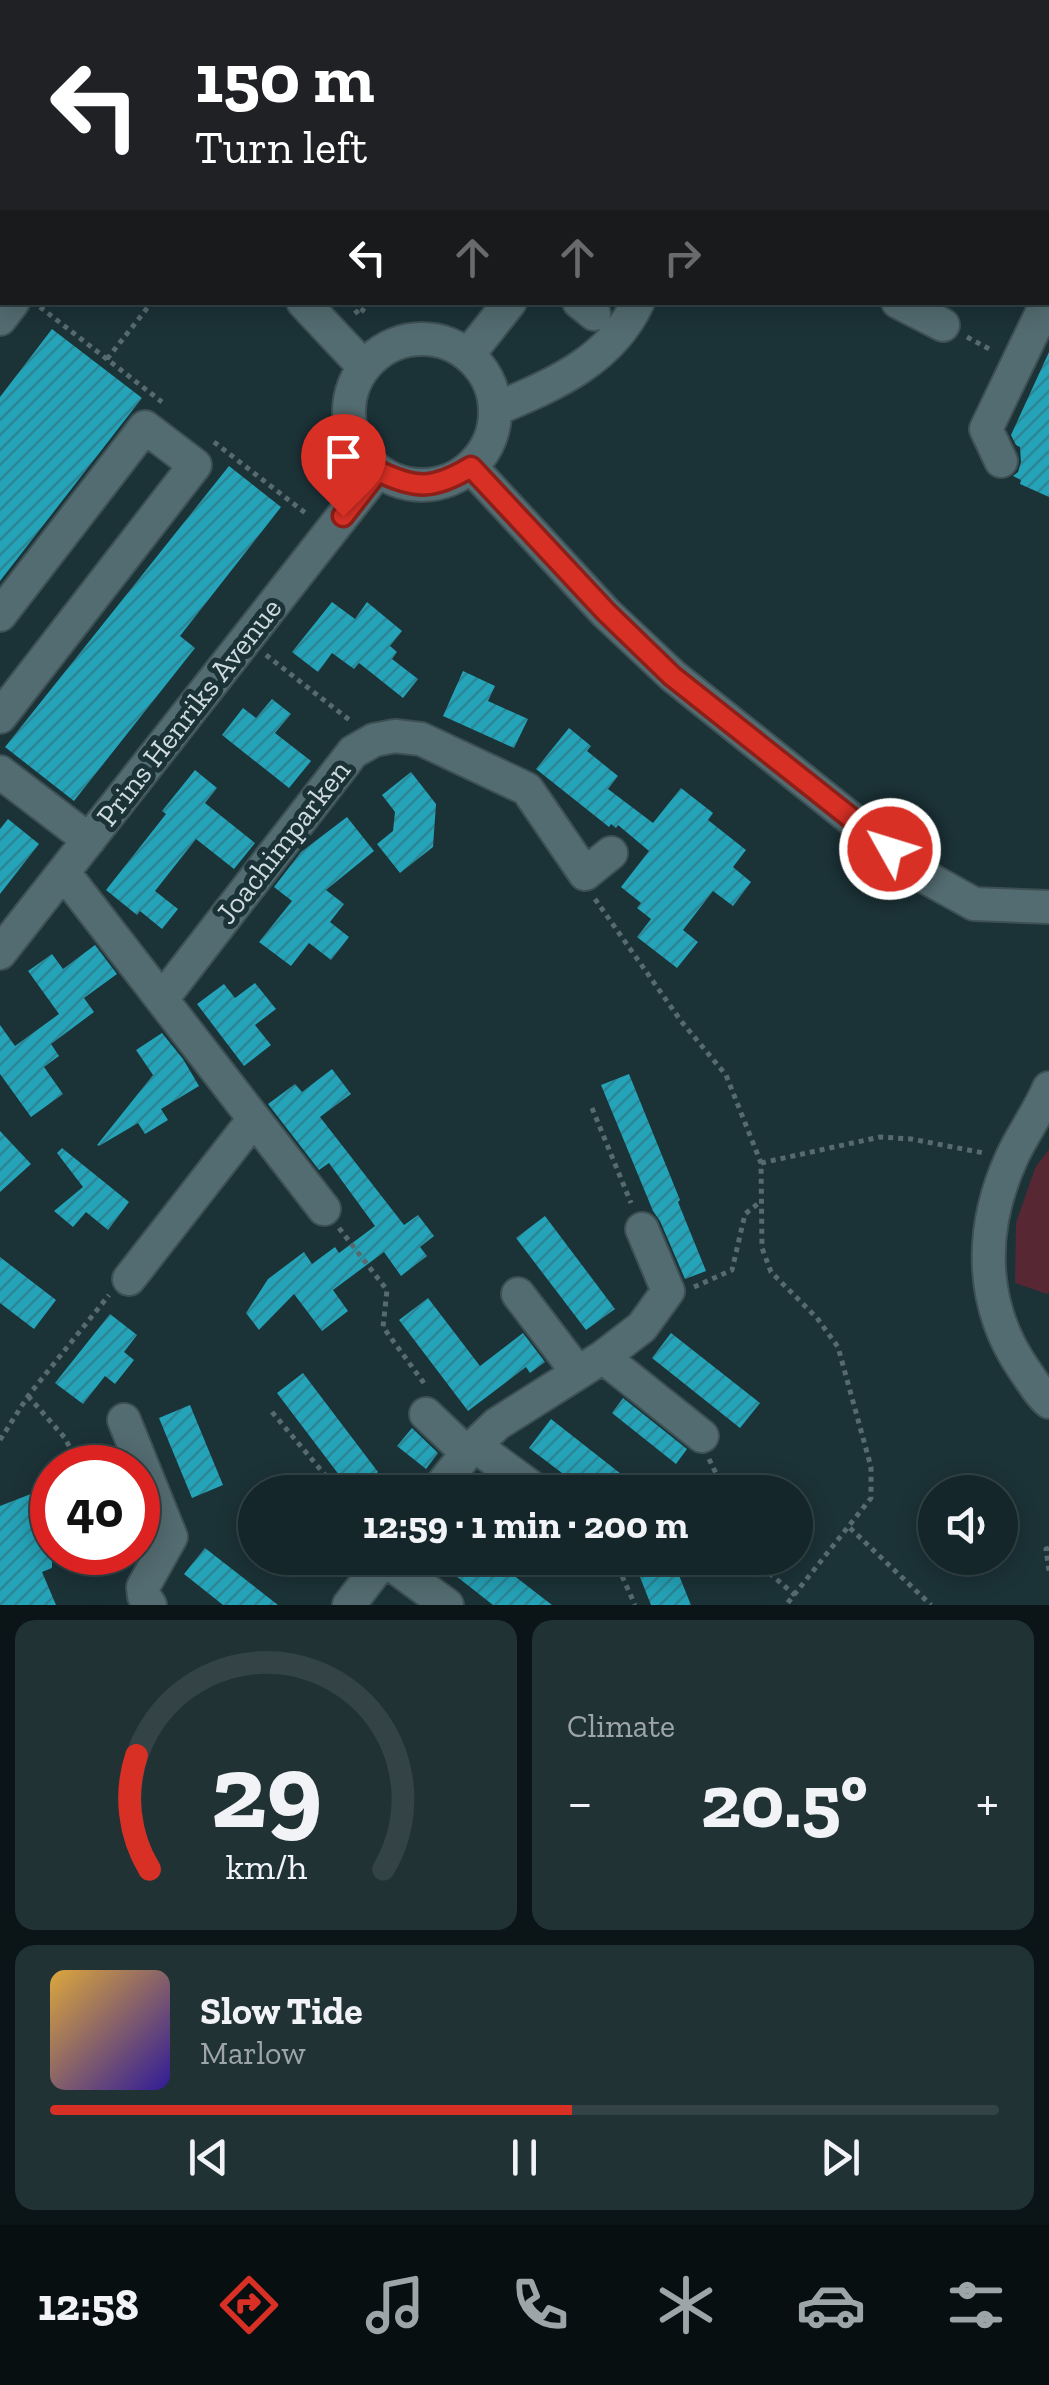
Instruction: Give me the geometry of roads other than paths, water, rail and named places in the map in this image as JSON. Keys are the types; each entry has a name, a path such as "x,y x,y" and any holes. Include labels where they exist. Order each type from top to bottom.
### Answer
{"street":[{"path":"306,305 372,360"},
{"path":"335,305 372,360"},
{"path":"468,355 508,305"},
{"path":"496,410 558,383 592,360 615,338 636,305"},
{"path":"904,305 944,325"},
{"path":"1001,462 986,430 1046,305"},
{"path":"424,338 448,343 468,355 483,370 496,410 494,431 485,450 471,467 450,480 426,485 401,482 378,471 362,454 352,433 349,410 353,388 372,360 400,342 424,338"},
{"path":"0,614 145,426 195,464 0,716"},
{"path":"471,467 606,612 672,676 920,874 974,904 1049,907"},
{"name":"Prins Henriks Avenue","path":"0,954 378,471"},
{"name":"Joachimparken","path":"162,999 353,752 374,740 395,736 421,738 527,790 584,874 610,853"},
{"path":"1,774 89,840"},
{"path":"64,872 324,1209"},
{"path":"1049,1088 1011,1159 991,1218 987,1256 994,1308 1013,1353 1049,1402"},
{"path":"129,1280 254,1118"},
{"path":"449,1475 470,1448 497,1424 642,1327 668,1290 642,1229"},
{"path":"518,1294 590,1365 702,1436"},
{"path":"426,1414 512,1475"},
{"path":"124,1420 171,1538 143,1587 150,1605"},
{"path":"349,1605 372,1575"},
{"path":"407,1575 447,1605"}]}
